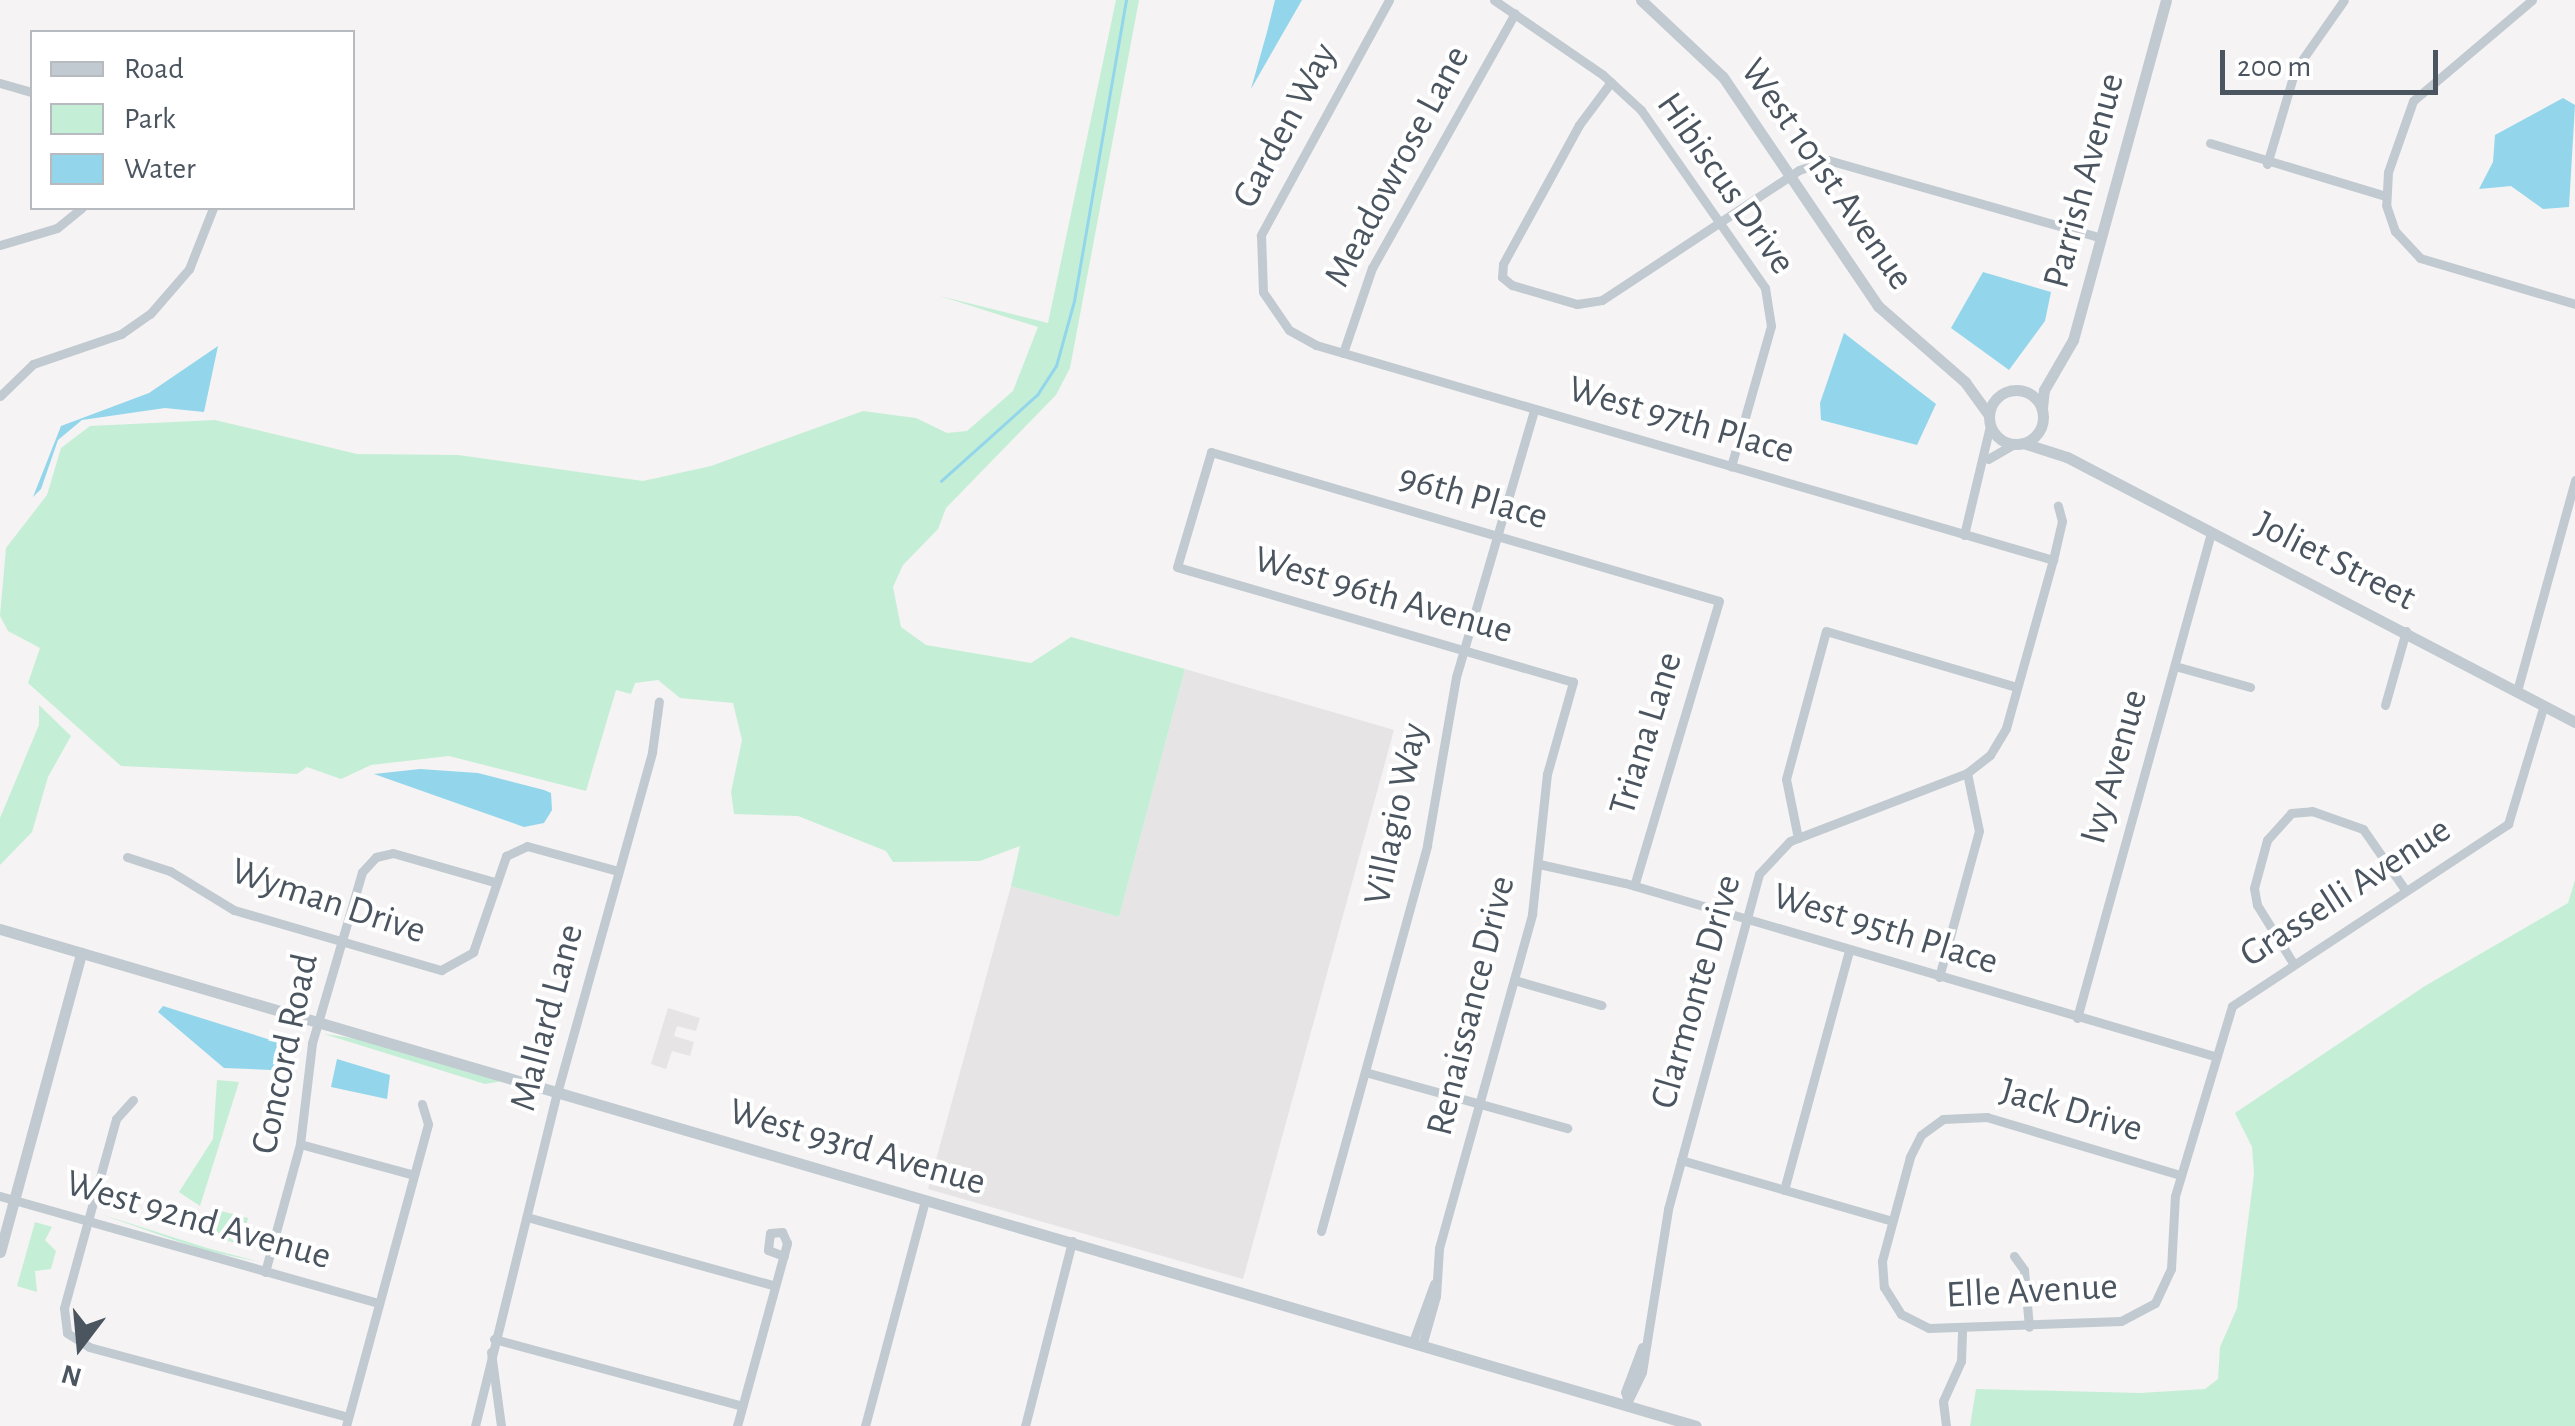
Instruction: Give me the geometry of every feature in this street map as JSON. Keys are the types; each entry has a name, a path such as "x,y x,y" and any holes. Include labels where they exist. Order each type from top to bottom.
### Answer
{"street":[{"name":"Garden Way","path":"1295,335 1263,292 1261,235 1389,0"},
{"name":"Hibiscus Drive","path":"1494,0 1611,82 1662,134 1765,288 1772,312 1731,466"},
{"name":"West 101st Avenue","path":"1641,0 1713,66 1878,306 1965,382 1987,393 2012,390"},
{"name":"Parrish Avenue","path":"2019,443 2042,415 2054,374 2073,340 2166,0"},
{"path":"2267,164 2295,70 2344,0"},
{"path":"2532,0 2419,93 2402,123 2384,196 2395,231 2420,258 2575,304"},
{"name":"Meadowrose Lane","path":"1343,353 1373,266 1515,13"},
{"path":"1611,82 1579,126 1503,264 1502,277 1512,286 1577,304 1596,302 1789,177 1812,164 1838,161 2099,236"},
{"path":"0,83 30,91"},
{"path":"2210,143 2267,164 2384,196"},
{"path":"0,245 57,228 80,210"},
{"path":"2,389 33,364 121,334 150,314 189,269 211,210"},
{"name":"West 97th Place","path":"1295,335 1534,410 2052,560"},
{"path":"1964,534 1986,462 1990,420 2012,390 2054,374"},
{"name":"West 101st Avenue","path":"1965,382 1990,420"},
{"path":"2012,390 2042,415"},
{"name":"Villagio Way","path":"1320,1231 1426,846 1464,651 1534,410"},
{"name":"Joliet Street","path":"2042,415 2046,437 2068,456"},
{"path":"1986,462 2019,443 1990,420"},
{"name":"Joliet Street","path":"2019,443 2068,456 2575,722"},
{"name":"96th Place","path":"1177,567 1211,452 1719,601"},
{"path":"2518,691 2575,480"},
{"name":"Clarmonte Drive","path":"1628,1401 1625,1392 1642,1347 1681,1160 1762,868 1798,838 1967,773 2000,742 2062,526 2058,506"},
{"name":"Ivy Avenue","path":"2076,1018 2212,532"},
{"name":"West 96th Avenue","path":"1177,567 1573,682"},
{"name":"Triana Lane","path":"1634,886 1719,601"},
{"path":"1798,838 1786,779 1826,631 2016,687"},
{"path":"2385,705 2406,631"},
{"path":"2174,666 2250,687"},
{"name":"Renaissance Drive","path":"1419,1340 1514,980 1540,864 1547,774 1573,682"},
{"name":"Mallard Lane","path":"475,1426 492,1344 660,700"},
{"name":"Grasselli Avenue","path":"2146,1310 2166,1288 2180,1175 2232,1006 2508,824 2544,705"},
{"path":"1939,977 1978,830 1967,773"},
{"path":"2293,963 2257,905 2254,888 2267,840 2291,814 2312,810 2355,823 2406,891"},
{"name":"Wyman Drive","path":"127,857 170,871 234,910 442,970 463,963 506,856 527,846 618,870"},
{"name":"Concord Road","path":"266,1272 300,1144 305,1074 362,872 376,857 394,853 494,882"},
{"name":"West 95th Place","path":"1540,864 1634,886 2214,1056"},
{"name":"West 93rd Avenue","path":"0,929 1628,1401 1696,1426"},
{"path":"1784,1190 1849,950"},
{"path":"0,1252 80,953"},
{"path":"1514,980 1601,1005"},
{"path":"1365,1072 1567,1128"},
{"path":"133,1100 118,1113 64,1308 67,1333 89,1347 347,1422 428,1124 422,1104"},
{"name":"Jack Drive","path":"1892,1222 1916,1144 1929,1127 1957,1114 1987,1117 2180,1175"},
{"path":"300,1144 414,1175"},
{"path":"1681,1160 1892,1222"},
{"name":"West 92nd Avenue","path":"0,1196 379,1304"},
{"path":"864,1426 925,1200"},
{"path":"526,1217 775,1286"},
{"name":"Elle Avenue","path":"1892,1222 1881,1274 1894,1306 1919,1324 1962,1330 2121,1322 2146,1310"},
{"path":"1025,1426 1072,1240"},
{"path":"737,1426 784,1256"},
{"path":"2014,1256 2024,1270 2030,1326"},
{"path":"1946,1426 1943,1401 1961,1361 1962,1330"},
{"path":"502,1426 492,1344 742,1406"}],"shaded area":[{"path":"1185,669 1394,730 1243,1279 928,1189 1011,886 1119,917"},
{"path":"668,1008 700,1018 696,1031 677,1026 674,1036 694,1042 690,1056 672,1051 666,1069 651,1064"}],"green space":[{"path":"1116,0 1139,0 1070,368 1056,395 946,508 938,529 903,565 893,587 901,627 926,645 1031,663 1071,637 1185,669 1119,917 1011,886 1020,846 980,861 893,862 886,851 798,816 734,814 731,792 742,740 733,703 680,698 658,680 635,683 631,694 616,690 586,791 449,756 371,765 341,779 307,767 297,774 121,766 28,683 40,648 8,631 0,616 6,548 47,495 61,448 90,426 215,420 357,454 458,455 643,481 711,466 863,411 916,418 947,433 967,431 1013,391 1038,327 940,296 1048,323"},
{"path":"39,705 71,736 48,777 32,832 0,865 0,818 39,725"},
{"path":"2575,880 2575,1426 1970,1426 1976,1389 2140,1393 2205,1389 2218,1379 2220,1347 2237,1308 2254,1174 2252,1147 2235,1113 2425,986 2568,903"},
{"path":"324,1034 359,1039 503,1081 485,1084"},
{"path":"217,1080 239,1082 200,1206 179,1192 213,1139"},
{"path":"221,1211 248,1218 246,1227 227,1235 236,1243 214,1237"},
{"path":"100,1214 207,1248 260,1262 203,1250"},
{"path":"35,1222 52,1227 45,1240 56,1251 51,1269 35,1271 37,1292 17,1286"}],"water":[{"path":"1275,0 1302,0 1251,89 1267,32"},
{"path":"2563,98 2575,105 2569,207 2543,209 2511,186 2479,189 2493,162 2495,135"},
{"path":"1983,272 2051,292 2045,321 2009,370 1951,328"},
{"path":"1844,333 1936,404 1917,445 1821,420 1820,403"},
{"path":"218,346 204,412 165,408 82,420 58,440 41,489 33,497 61,426 149,393"},
{"path":"420,769 478,773 544,790 551,793 552,810 544,823 524,827 374,774"},
{"path":"163,1006 277,1042 280,1063 271,1070 224,1068 158,1012"},
{"path":"337,1059 390,1075 387,1099 331,1087"}],"waterway":[{"path":"941,481 1037,395 1056,366 1074,301 1126,0"}]}
